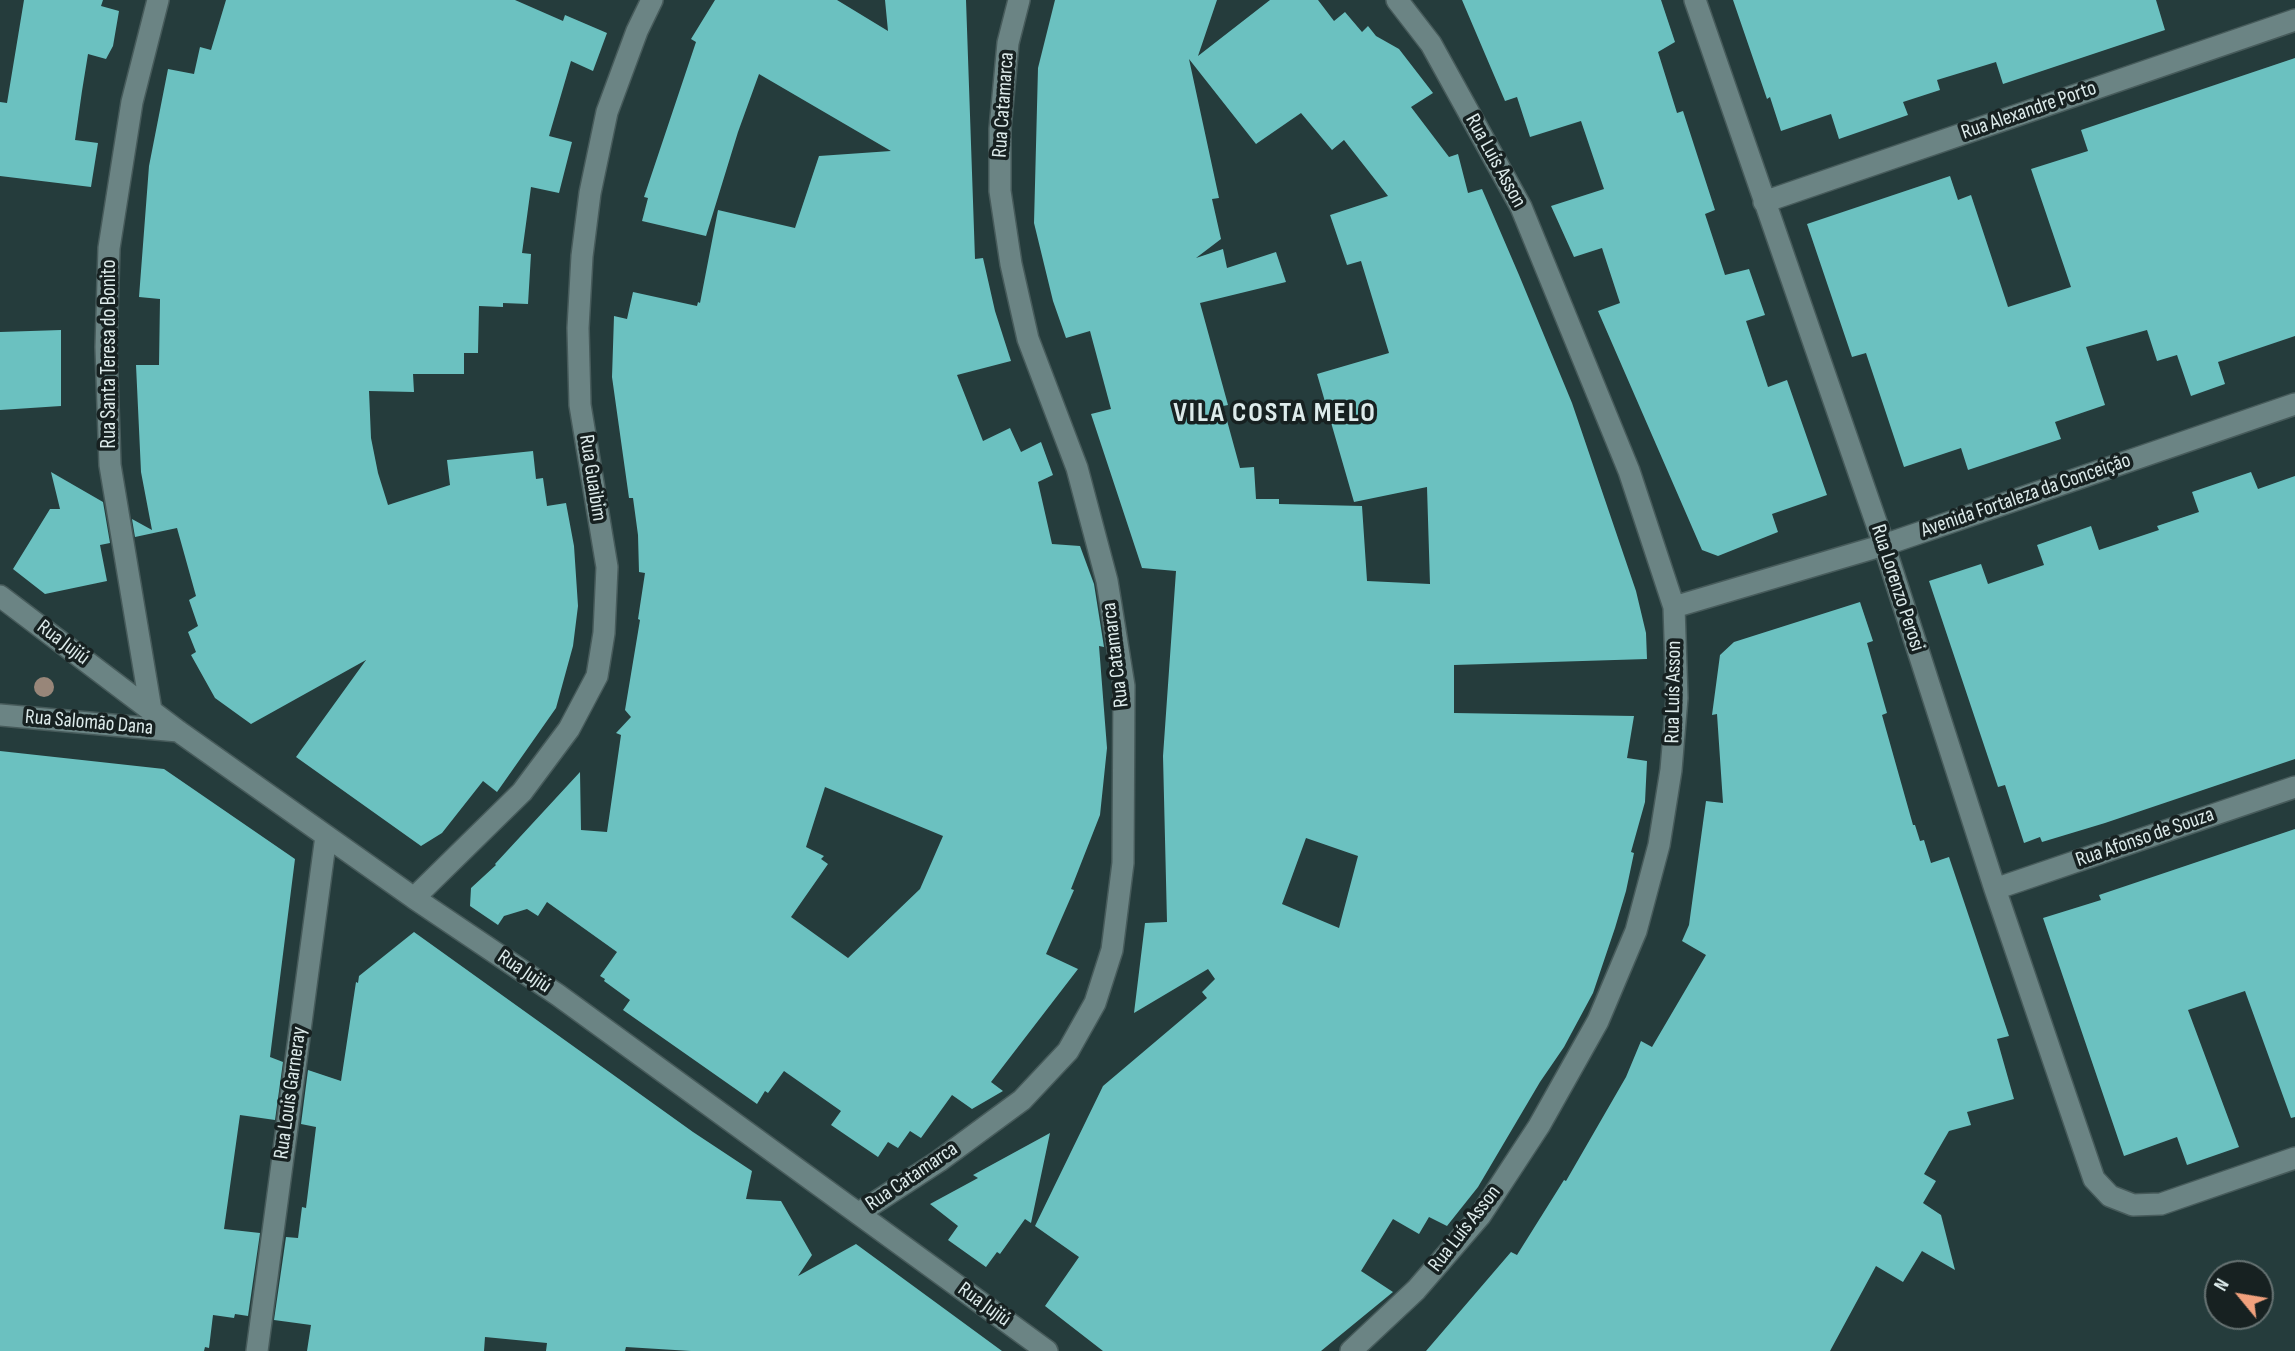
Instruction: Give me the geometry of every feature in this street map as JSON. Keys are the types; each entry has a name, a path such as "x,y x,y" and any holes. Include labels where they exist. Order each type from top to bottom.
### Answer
{"street":[{"name":"Rua Santa Teresa do Bonito","path":"151,710 110,465 106,347 111,234 132,102 158,0"},
{"name":"Rua Guaibim","path":"414,898 522,792 569,729 597,676 604,633 607,567 580,405 578,328 582,256 590,193 607,112 652,0"},
{"name":"Rua Catamarca","path":"859,1213 939,1161 1022,1100 1068,1051 1095,1003 1111,950 1123,863 1124,685 1107,581 1077,468 1028,339 1011,264 1000,191 1000,129 1008,43 1019,0"},
{"name":"Rua Luís Asson","path":"1351,1351 1416,1290 1480,1216 1539,1126 1598,1021 1636,931 1659,845 1671,769 1677,698 1674,607 1629,471 1521,206 1431,44 1397,0"},
{"name":"Rua Lorenzo Perosi","path":"1695,0 1884,545 1995,889 2094,1179 2110,1196 2133,1205 2161,1204 2295,1158"},
{"name":"Rua Alexandre Porto","path":"1764,202 2295,20"},
{"name":"Avenida Fortaleza da Conceição","path":"1674,607 1884,545 2295,404"},
{"name":"Rua Jujiú","path":"0,596 178,731 414,898 558,995 1047,1351"},
{"name":"Rua Salomão Dana","path":"0,715 178,731"},
{"name":"Rua Afonso de Souza","path":"1995,889 2295,787"},
{"name":"Rua Louis Garneray","path":"257,1351 326,836"}],"building":[{"path":"24,0 103,0 101,6 119,11 113,46 106,59 88,54 82,91 75,140 98,143 91,187 0,176 0,102 7,103"},
{"path":"226,0 515,0 563,21 565,15 607,33 593,71 571,61 549,136 572,142 559,193 531,187 522,253 531,254 528,304 479,306 478,353 464,353 464,374 413,374 414,392 369,391 371,438 388,505 450,485 447,460 533,451 536,479 543,478 547,506 566,503 574,546 578,606 573,646 556,708 497,792 483,781 442,833 421,846 296,757 366,660 251,724 215,698 191,655 196,652 188,632 198,626 189,600 196,596 177,528 135,537 132,519 152,530 141,472 136,365 159,365 160,299 139,297 149,166 168,69 194,74 200,47 211,50"},
{"path":"715,0 837,0 888,31 885,0 966,0 975,259 983,258 995,311 1011,361 957,375 983,441 1010,428 1021,452 1041,442 1053,475 1038,482 1052,544 1080,546 1094,584 1104,647 1099,646 1107,748 1100,815 1071,889 1074,890 1046,954 1078,969 991,1082 1003,1091 972,1109 952,1095 921,1138 910,1131 898,1148 888,1142 878,1157 831,1125 841,1111 784,1071 757,1104 623,1010 630,1000 600,976 617,952 547,902 538,916 527,909 504,916 498,925 470,906 471,888 496,865 580,772 581,830 607,832 621,735 616,733 631,717 625,710 645,573 639,572 633,498 629,498 612,377 614,316 627,319 633,292 697,306 698,302 700,303 718,210 795,228 819,156 891,151 759,74 706,236 642,221 648,198 644,197 696,42 691,39","holes":["825,787 943,836 920,889 848,958 791,917 828,864 821,859 824,856 806,847"]},
{"path":"1055,0 1217,0 1198,56 1270,0 1318,0 1334,21 1345,12 1362,32 1368,26 1376,36 1399,49 1433,93 1411,107 1449,157 1458,154 1468,193 1482,189 1519,275 1572,403 1636,591 1646,633 1647,659 1454,665 1454,713 1634,716 1627,758 1647,761 1645,802 1631,852 1634,853 1626,891 1615,928 1593,993 1564,1047 1540,1082 1478,1187 1447,1226 1429,1217 1419,1234 1393,1219 1361,1271 1393,1292 1321,1351 1103,1351 1045,1306 1079,1257 1035,1226 1103,1086 1207,998 1202,992 1215,979 1208,969 1134,1013 1145,923 1167,922 1163,756 1176,571 1142,568 1091,414 1111,409 1090,331 1066,338 1053,301 1034,223 1038,68","holes":["1189,59 1256,144 1301,113 1332,150 1344,140 1388,196 1330,215 1347,265 1361,261 1389,353 1317,374 1354,502 1427,487 1430,584 1367,581 1362,506 1279,504 1279,499 1256,499 1254,467 1240,468 1223,406 1228,405 1200,303 1286,282 1276,252 1227,268 1223,249 1196,258 1221,239 1212,199 1219,198","1306,838 1358,856 1339,928 1282,904"]},
{"path":"1462,0 1661,0 1675,42 1658,52 1677,113 1683,111 1715,210 1705,214 1725,275 1749,269 1765,315 1746,321 1768,387 1787,380 1827,495 1772,514 1778,532 1718,556 1702,550 1598,311 1620,303 1602,248 1574,257 1551,206 1604,189 1581,121 1530,137 1517,97 1505,101"},
{"path":"1733,0 2156,0 2165,30 2003,84 1996,62 1937,80 1940,90 1903,102 1908,115 1839,139 1831,114 1781,131 1770,97 1767,99"},
{"path":"2295,58 2295,336 2218,362 2225,384 2191,396 2177,355 2157,361 2147,330 2086,347 2105,405 2055,422 2061,439 1968,470 1961,448 1904,467 1866,353 1852,357 1807,224 1950,176 1958,200 1971,195 2008,307 2071,287 2031,169 2088,151 2081,130"},
{"path":"61,330 61,406 0,410 0,332"},
{"path":"51,472 103,502 110,543 100,545 107,581 45,594 13,569 50,509 60,509"},
{"path":"2251,472 2258,489 2295,476 2295,759 2105,823 2042,842 2040,837 2024,843 2005,785 1998,787 1929,581 1981,564 1988,584 2044,565 2037,545 2091,526 2099,550 2159,530 2157,526 2199,512 2192,492"},
{"path":"1860,602 1873,641 1867,643 1887,713 1882,715 1913,825 1920,841 1924,840 1931,863 1949,857 2009,1036 1997,1039 2014,1099 1967,1112 1971,1125 1949,1131 1924,1174 1936,1181 1923,1203 1941,1215 1955,1270 1922,1251 1903,1282 1876,1266 1830,1351 1426,1351 1511,1252 1517,1255 1564,1180 1566,1181 1626,1077 1641,1041 1652,1047 1706,955 1682,941 1689,925 1706,801 1723,803 1717,714 1712,715 1720,655 1734,642"},
{"path":"0,751 164,769 295,859 270,1057 283,1062 275,1120 240,1115 224,1229 260,1233 248,1316 235,1314 234,1318 213,1315 209,1348 205,1347 204,1351 0,1351"},
{"path":"2295,829 2295,1117 2291,1118 2245,991 2188,1010 2239,1147 2187,1165 2177,1137 2124,1156 2043,918 2101,900 2099,895"},
{"path":"414,932 693,1132 752,1171 746,1199 781,1201 812,1255 798,1276 856,1244 1002,1351 691,1351 626,1347 625,1351 546,1351 547,1343 485,1337 484,1351 307,1351 311,1325 274,1320 286,1237 298,1238 302,1207 306,1208 316,1127 301,1124 308,1070 341,1081 356,982 358,983 359,976"},
{"path":"1050,1133 1031,1223 1025,1219 1000,1254 997,1252 986,1267 948,1240 958,1226 930,1204 978,1178 973,1175"}],"district":[{"name":"VILA COSTA MELO","path":"1275,414"}]}
